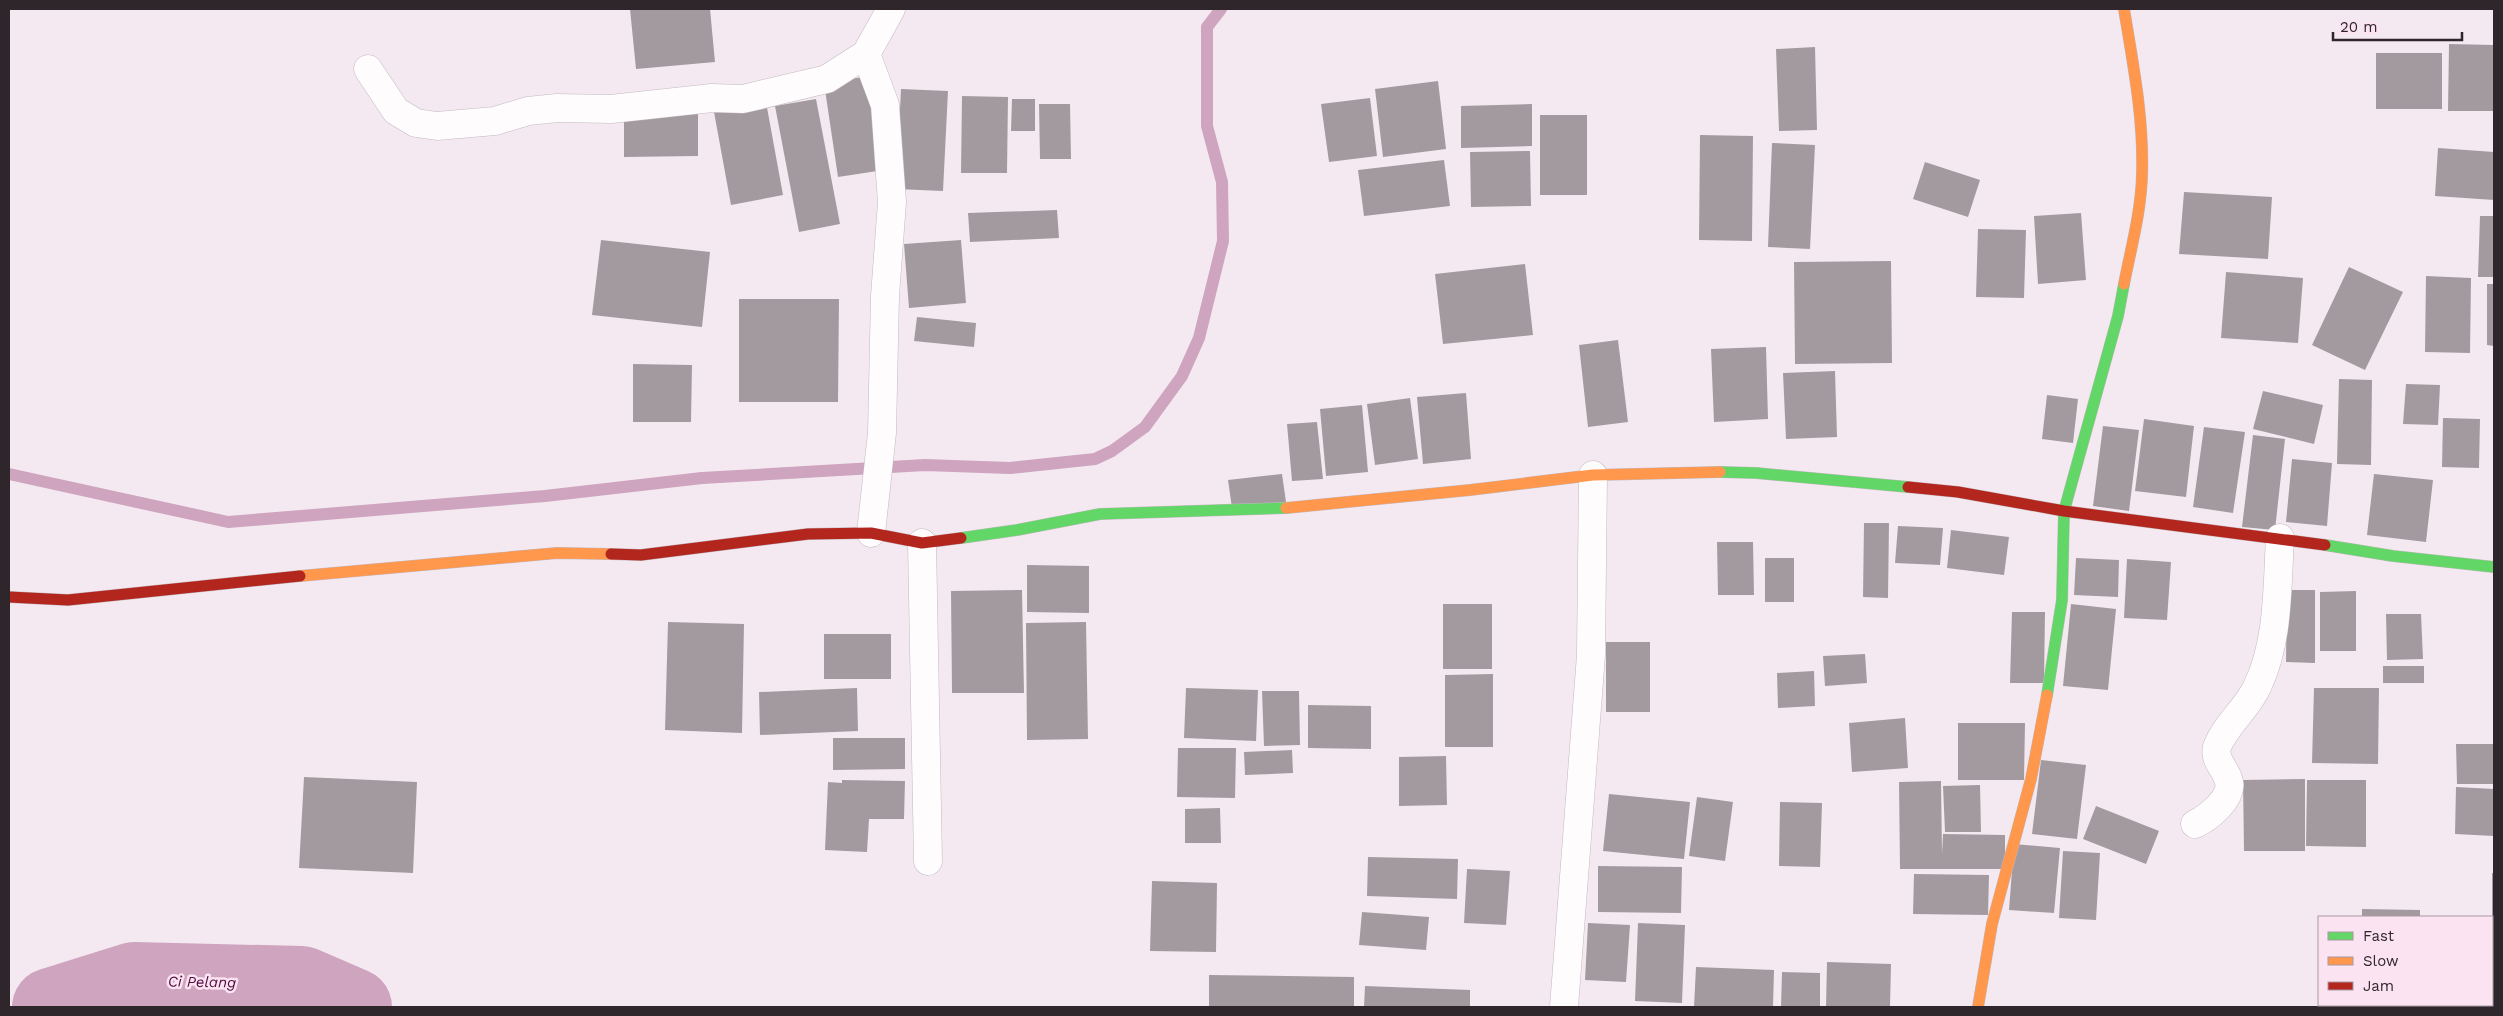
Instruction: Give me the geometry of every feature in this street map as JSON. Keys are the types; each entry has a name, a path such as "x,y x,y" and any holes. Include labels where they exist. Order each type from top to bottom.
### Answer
{"street":[{"path":"368,69 396,111 416,124 437,126 495,121 528,111 558,108 611,108 712,98 743,99 827,79 866,54 891,9"},
{"path":"1978,1007 1992,924 2031,779 2044,713 2062,600 2064,511 2118,316 2139,205 2142,175 2140,107 2124,9"},
{"path":"866,54 884,105 892,202 885,296 882,433 871,533"},
{"path":"9,597 68,600 123,596 290,577 558,552 641,555 718,547 808,534 871,533 922,543 1017,530 1100,514 1283,508 1470,490 1594,475 1756,473 1958,492 2064,511 2280,538 2393,556 2494,567"},
{"path":"1564,1007 1591,655 1594,475"},
{"path":"2195,824 2206,819 2229,790 2229,782 2216,756 2216,749 2235,717 2256,689 2263,675 2275,626 2280,538"},
{"path":"922,543 928,861"}],"building":[{"path":"630,9 710,9 715,62 636,69"},
{"path":"2449,44 2494,45 2494,111 2448,111"},
{"path":"1815,47 1817,130 1779,131 1776,49"},
{"path":"2376,53 2442,53 2442,109 2376,109"},
{"path":"870,76 884,170 838,177 824,83"},
{"path":"1438,81 1446,149 1383,157 1375,89"},
{"path":"901,89 948,91 943,191 896,189"},
{"path":"962,96 1008,97 1007,173 961,173"},
{"path":"1370,98 1377,156 1329,162 1321,104"},
{"path":"816,99 840,224 799,232 775,106"},
{"path":"1012,99 1035,99 1035,131 1011,131"},
{"path":"766,102 783,195 731,205 714,112"},
{"path":"1039,104 1070,104 1071,159 1040,159"},
{"path":"1532,104 1532,146 1461,148 1461,106"},
{"path":"624,111 698,111 698,156 624,157"},
{"path":"1540,115 1587,115 1587,195 1540,195"},
{"path":"1700,135 1753,136 1752,241 1699,240"},
{"path":"1772,143 1815,145 1810,249 1768,247"},
{"path":"2438,148 2494,152 2494,200 2435,196"},
{"path":"1530,151 1531,206 1471,207 1470,152"},
{"path":"1444,160 1450,206 1364,216 1358,170"},
{"path":"1925,162 1980,180 1968,217 1913,199"},
{"path":"2184,192 2272,197 2268,259 2179,254"},
{"path":"1057,210 1059,238 970,242 968,213"},
{"path":"2081,213 2086,280 2038,284 2034,216"},
{"path":"2480,216 2494,216 2494,277 2478,277"},
{"path":"1978,229 2026,230 2024,298 1976,297"},
{"path":"601,240 710,252 702,327 592,315"},
{"path":"961,240 966,303 909,308 904,244"},
{"path":"1891,261 1892,363 1795,364 1794,262"},
{"path":"1525,264 1533,335 1443,344 1435,274"},
{"path":"2349,267 2403,292 2365,370 2312,345"},
{"path":"2226,272 2303,278 2298,343 2221,338"},
{"path":"2426,276 2471,278 2470,353 2425,352"},
{"path":"2487,284 2494,284 2494,346 2487,345"},
{"path":"739,299 839,299 838,402 739,402"},
{"path":"917,317 976,323 974,347 914,341"},
{"path":"1618,340 1628,422 1588,427 1579,345"},
{"path":"1766,347 1768,419 1714,422 1711,349"},
{"path":"633,364 692,365 691,422 633,422"},
{"path":"1835,371 1837,437 1786,439 1783,373"},
{"path":"2339,379 2372,380 2371,465 2337,464"},
{"path":"2406,384 2440,385 2438,425 2403,424"},
{"path":"2263,391 2323,405 2314,444 2253,429"},
{"path":"1466,393 1471,459 1423,464 1417,397"},
{"path":"2047,395 2078,399 2073,443 2042,439"},
{"path":"1410,398 1418,459 1375,465 1367,404"},
{"path":"1362,405 1368,472 1326,476 1320,409"},
{"path":"2443,418 2480,419 2479,468 2442,467"},
{"path":"2144,419 2194,426 2186,497 2135,491"},
{"path":"1317,422 1323,479 1292,481 1287,424"},
{"path":"2103,426 2139,430 2129,511 2093,506"},
{"path":"2204,427 2245,432 2233,513 2193,507"},
{"path":"2253,435 2285,439 2275,530 2242,527"},
{"path":"2292,459 2332,463 2327,526 2286,522"},
{"path":"1282,474 1286,502 1232,508 1228,480"},
{"path":"2374,474 2433,480 2426,542 2367,535"},
{"path":"1864,523 1889,523 1888,598 1863,597"},
{"path":"1898,526 1943,528 1940,565 1895,563"},
{"path":"1951,530 2009,537 2004,575 1947,568"},
{"path":"1717,542 1753,542 1754,595 1718,595"},
{"path":"1765,558 1794,558 1794,602 1765,602"},
{"path":"2076,558 2119,560 2118,597 2074,595"},
{"path":"2127,559 2171,562 2167,620 2124,618"},
{"path":"1027,565 1089,566 1089,613 1027,612"},
{"path":"1022,590 1024,693 952,693 951,591"},
{"path":"2287,590 2315,590 2315,663 2286,662"},
{"path":"2356,591 2356,651 2320,651 2320,592"},
{"path":"1443,604 1492,604 1492,669 1443,669"},
{"path":"2071,604 2116,609 2108,690 2063,686"},
{"path":"2012,612 2045,612 2044,683 2010,683"},
{"path":"2386,614 2421,614 2423,659 2387,660"},
{"path":"668,622 744,624 742,733 665,730"},
{"path":"1086,622 1088,739 1027,740 1026,623"},
{"path":"824,634 891,634 891,679 824,679"},
{"path":"1606,642 1650,642 1650,712 1606,712"},
{"path":"1865,654 1867,683 1825,686 1823,656"},
{"path":"2383,666 2424,666 2424,683 2383,683"},
{"path":"1814,671 1815,706 1778,708 1777,673"},
{"path":"1493,674 1493,747 1445,747 1445,675"},
{"path":"857,688 858,731 760,735 759,692"},
{"path":"1186,688 1258,690 1256,741 1184,738"},
{"path":"2314,688 2379,688 2378,764 2312,763"},
{"path":"1262,691 1299,691 1300,745 1264,746"},
{"path":"1308,705 1371,706 1371,749 1308,748"},
{"path":"1905,718 1908,768 1852,772 1849,723"},
{"path":"1958,723 2025,723 2024,780 1958,780"},
{"path":"833,738 905,738 905,769 833,770"},
{"path":"2456,744 2494,744 2494,784 2457,784"},
{"path":"1178,748 1236,748 1235,798 1177,797"},
{"path":"1292,750 1293,773 1245,775 1244,752"},
{"path":"1446,756 1447,805 1399,806 1399,757"},
{"path":"2041,760 2086,765 2077,839 2032,834"},
{"path":"304,777 417,782 413,873 299,868"},
{"path":"2305,779 2305,851 2244,851 2243,780"},
{"path":"842,780 905,781 904,819 869,819 867,852 825,850 828,782 842,783"},
{"path":"2307,780 2366,780 2366,847 2306,846"},
{"path":"1941,781 1942,854 1943,834 2005,835 2005,869 1900,869 1899,782"},
{"path":"1980,785 1981,832 1945,832 1943,786"},
{"path":"2456,787 2494,789 2494,836 2455,834"},
{"path":"1609,794 1690,802 1684,859 1603,851"},
{"path":"1697,797 1733,802 1725,861 1689,856"},
{"path":"1780,802 1822,803 1820,867 1779,866"},
{"path":"2096,806 2159,831 2146,864 2083,839"},
{"path":"1220,808 1221,843 1185,843 1185,809"},
{"path":"2014,844 2060,848 2054,913 2009,910"},
{"path":"2063,851 2100,853 2096,920 2059,918"},
{"path":"1368,857 1458,859 1457,899 1367,896"},
{"path":"1598,866 1682,867 1681,913 1598,912"},
{"path":"1467,869 1510,871 1506,925 1464,923"},
{"path":"2492,873 2494,873 2494,933"},
{"path":"1914,874 1989,875 1988,915 1913,914"},
{"path":"1152,881 1217,883 1216,952 1150,951"},
{"path":"2362,909 2420,910 2420,916 2362,916"},
{"path":"1362,912 1429,917 1426,950 1359,945"},
{"path":"1588,923 1630,925 1626,982 1585,980"},
{"path":"1638,923 1685,925 1682,1003 1635,1001"},
{"path":"1827,962 1891,964 1890,1007 1826,1007"},
{"path":"1696,967 1774,970 1773,1007 1694,1007"},
{"path":"1782,972 1820,973 1820,1007 1781,1007"},
{"path":"1209,975 1354,977 1354,1007 1209,1007"},
{"path":"1365,986 1470,990 1470,1007 1364,1007"},
{"path":"2361,1006 2423,1006 2423,1007"}],"waterway":[{"path":"9,474 228,522 545,496 702,478 925,465 1010,468 1095,459 1112,451 1145,427 1182,376 1199,338 1223,241 1222,182 1207,126 1207,27 1221,9"},
{"name":"Ci Pelang","path":"51,1007 134,981 302,985 353,1007"}],"traffic: fast":[{"path":"2047,695 2062,600 2064,511 2118,316 2124,284"},
{"path":"1720,472 1756,473 1908,487"},
{"path":"961,538 1017,530 1100,514 1286,508"},
{"path":"2325,545 2393,556 2494,567"}],"traffic: slow":[{"path":"2124,9 2137,92 2142,154 2140,203 2124,284"},
{"path":"1286,508 1470,490 1593,475 1720,472"},
{"path":"300,576 557,553 611,554"},
{"path":"1978,1007 1992,924 2031,779 2047,695"}],"traffic: jam":[{"path":"1908,487 1958,492 2064,511 2325,545"},
{"path":"611,554 641,555 808,534 871,533 922,543 961,538"},
{"path":"9,597 68,600 300,576"}]}
